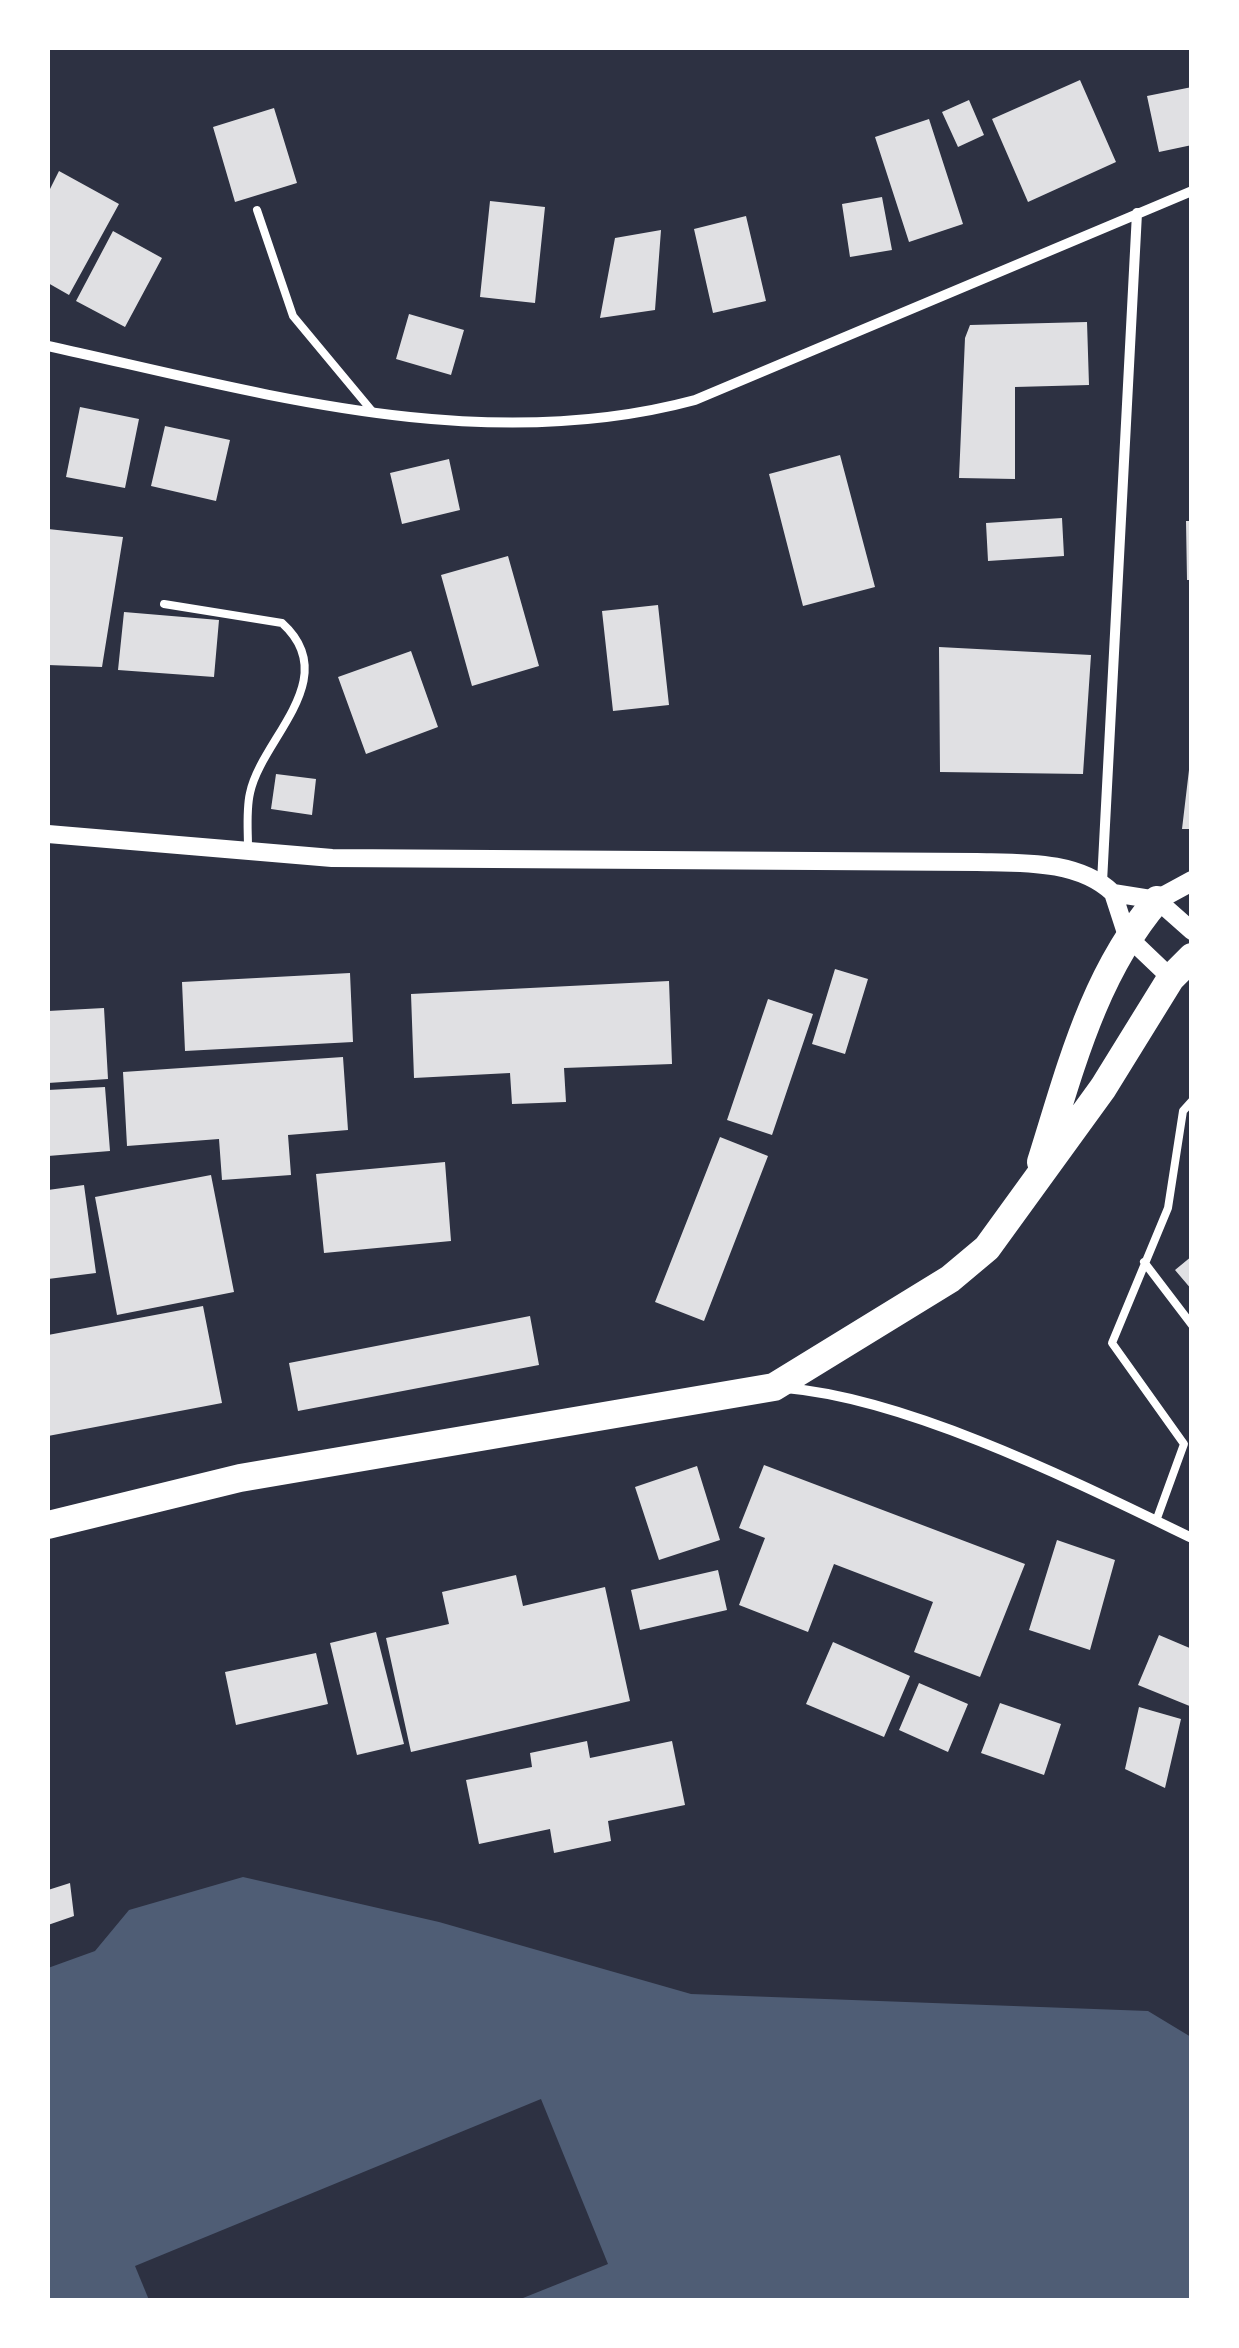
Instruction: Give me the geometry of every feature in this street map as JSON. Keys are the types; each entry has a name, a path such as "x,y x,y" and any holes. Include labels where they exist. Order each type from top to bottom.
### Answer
{"highway":[{"path":"1033,1188 1089,1012 1126,936 1158,900"},
{"path":"48,1525 240,1478 774,1387 950,1279 987,1248 1103,1088 1171,978 1192,957"}],"main road":[{"path":"1158,900 1192,881"}],"street":[{"path":"48,346 375,414 486,421 598,418 652,412 695,400 1192,191"},
{"path":"1138,213 1107,888 1126,936 1171,978"},
{"path":"48,834 332,858 1022,863 1056,867 1107,888 1158,900 1192,932"},
{"path":"774,1387 879,1406 997,1450 1192,1538"}],"lane":[{"path":"257,210 293,316 375,414"},
{"path":"164,604 282,623 294,634 303,678 296,708 249,793 248,852"},
{"path":"1156,1521 1188,1442 1112,1343 1168,1208 1184,1111 1192,1101"},
{"path":"1144,1262 1192,1325"}],"water":[{"path":"243,1877 439,1922 691,1994 1148,2011 1191,2037 1191,2300 48,2300 48,1968 95,1951 129,1910"}],"pier":[{"path":"541,2099 608,2264 518,2300 149,2300 135,2266"}],"building":[{"path":"1080,80 1116,162 1028,202 992,119"},
{"path":"1192,87 1192,145 1159,152 1147,96"},
{"path":"969,100 984,135 958,147 942,112"},
{"path":"274,108 297,183 235,202 213,127"},
{"path":"929,119 963,224 909,242 875,137"},
{"path":"59,171 119,204 69,295 48,283 48,193"},
{"path":"882,197 892,250 850,257 842,204"},
{"path":"490,201 545,207 535,303 480,297"},
{"path":"746,216 766,301 713,313 694,229"},
{"path":"661,230 655,310 600,318 615,238"},
{"path":"113,231 162,258 125,327 76,301"},
{"path":"409,314 464,330 451,375 396,359"},
{"path":"1087,322 1089,385 1015,387 1015,479 959,478 965,338 970,325"},
{"path":"80,407 139,419 125,488 66,477"},
{"path":"165,426 230,440 216,501 151,486"},
{"path":"840,455 875,587 803,606 769,474"},
{"path":"449,459 460,510 402,524 390,473"},
{"path":"1062,518 1064,556 988,561 986,523"},
{"path":"1186,521 1192,521 1192,580 1187,580"},
{"path":"48,529 123,537 102,667 48,665"},
{"path":"508,556 539,666 472,686 441,575"},
{"path":"658,605 669,705 613,711 602,611"},
{"path":"124,612 219,620 214,677 118,670"},
{"path":"939,647 1091,655 1083,774 940,772"},
{"path":"411,651 438,727 366,754 338,677"},
{"path":"1189,770 1192,829 1182,829"},
{"path":"276,774 316,779 312,815 271,809"},
{"path":"835,969 868,979 845,1054 812,1044"},
{"path":"350,973 353,1042 185,1051 182,982"},
{"path":"669,981 672,1064 564,1068 566,1102 512,1104 510,1073 414,1078 411,994"},
{"path":"768,999 813,1014 772,1135 727,1120"},
{"path":"104,1008 108,1079 48,1083 48,1011"},
{"path":"343,1057 348,1130 288,1135 291,1175 222,1180 219,1139 127,1146 123,1072"},
{"path":"105,1087 110,1151 48,1156 48,1090"},
{"path":"720,1137 768,1156 704,1321 655,1302"},
{"path":"445,1162 451,1241 324,1253 316,1174"},
{"path":"211,1175 234,1292 117,1315 95,1197"},
{"path":"84,1185 96,1273 48,1279 48,1190"},
{"path":"1192,1256 1192,1290 1175,1270"},
{"path":"203,1306 222,1403 48,1436 48,1335"},
{"path":"530,1316 539,1365 298,1411 289,1363"},
{"path":"764,1465 1025,1564 980,1677 914,1652 933,1602 834,1564 808,1632 739,1605 765,1538 739,1528"},
{"path":"697,1466 720,1540 659,1560 635,1487"},
{"path":"1057,1540 1115,1560 1090,1650 1029,1630"},
{"path":"718,1570 727,1610 640,1630 631,1590"},
{"path":"516,1575 523,1606 605,1587 630,1701 411,1752 386,1638 449,1624 442,1592"},
{"path":"376,1632 404,1744 357,1755 330,1643"},
{"path":"1159,1635 1192,1649 1192,1707 1138,1685"},
{"path":"833,1642 910,1676 884,1737 806,1704"},
{"path":"316,1653 328,1704 236,1725 225,1672"},
{"path":"919,1683 968,1704 948,1752 899,1730"},
{"path":"1000,1703 1061,1724 1044,1775 981,1753"},
{"path":"1139,1707 1181,1719 1165,1788 1125,1769"},
{"path":"587,1741 590,1758 672,1741 685,1805 608,1821 611,1841 554,1853 550,1829 479,1844 466,1780 532,1767 530,1753"},
{"path":"70,1883 74,1916 48,1925 48,1890"}]}
